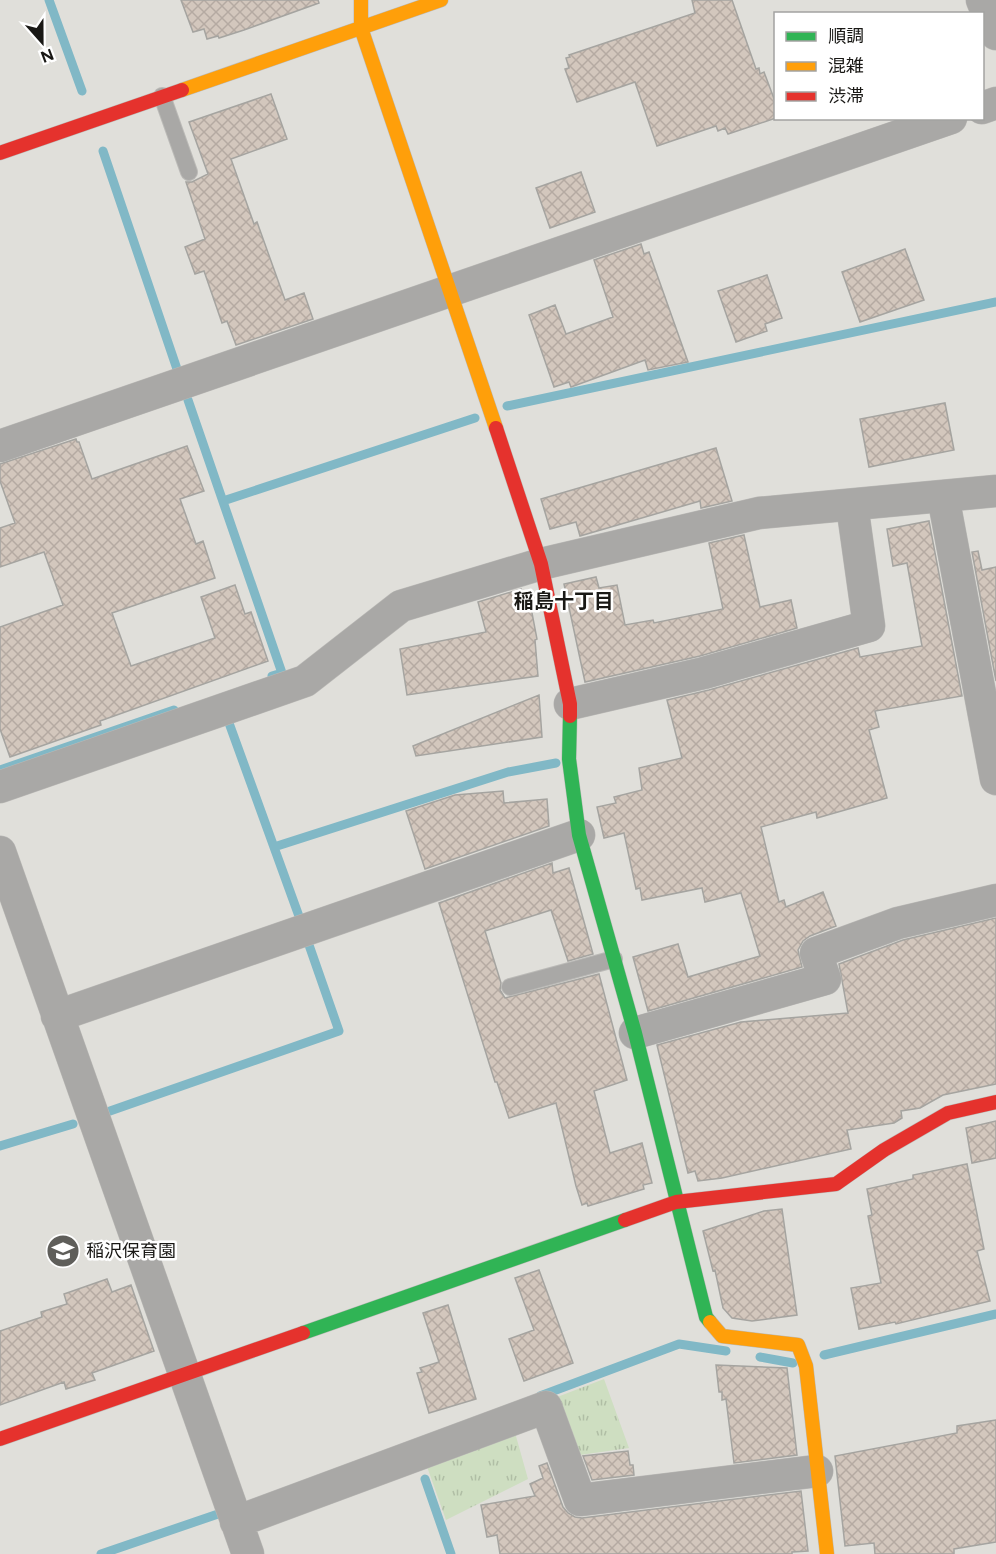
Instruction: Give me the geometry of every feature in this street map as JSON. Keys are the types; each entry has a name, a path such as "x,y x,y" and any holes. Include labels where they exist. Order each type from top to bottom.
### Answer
{"street":[{"path":"361,0 361,28 541,564 570,704 569,759 579,835 635,1033 706,1317 722,1336 798,1345 806,1366 827,1554"},
{"path":"0,153 441,0"},
{"path":"982,0 996,34"},
{"path":"0,446 945,120"},
{"path":"0,787 305,681 401,606 541,564 759,513 996,491"},
{"path":"943,496 996,779"},
{"path":"570,704 704,673 869,626 852,504"},
{"path":"57,1016 579,835"},
{"path":"0,852 248,1554"},
{"path":"635,1033 825,979 816,953 898,923 996,900"},
{"path":"0,1439 676,1202 836,1184 884,1150 948,1113 996,1102"},
{"path":"236,1522 546,1407 580,1500 817,1471"}],"lane":[{"path":"162,96 189,172"},
{"path":"510,987 614,959"}],"green space":[{"path":"604,1379 629,1448 573,1456 552,1399"},
{"path":"514,1429 528,1479 446,1520 425,1461"}],"building":[{"path":"181,0 318,0 319,3 244,30 219,38 218,36 207,39 204,29 193,32"},
{"path":"692,0 732,0 756,69 759,68 760,74 764,72 774,99 774,119 728,134 725,128 718,131 716,126 657,146 635,82 577,102 565,69 569,68 566,58 570,57 569,55 695,13"},
{"path":"271,94 287,139 231,159 285,300 304,293 313,319 236,345 227,321 222,323 204,271 195,274 185,247 205,239 186,182 192,182 208,174 189,122"},
{"path":"581,172 595,212 550,228 536,188"},
{"path":"641,244 644,254 649,252 688,362 648,370 645,360 571,387 569,382 554,387 529,315 555,305 566,334 613,317 594,260"},
{"path":"905,249 924,300 860,322 842,272"},
{"path":"767,275 782,318 765,324 767,331 736,342 718,291"},
{"path":"945,403 954,450 869,467 860,419"},
{"path":"76,439 92,479 187,446 204,491 180,499 196,544 203,541 215,578 112,613 131,666 215,638 201,597 235,585 245,614 251,612 268,661 100,721 101,725 10,757 0,729 0,627 63,605 44,552 0,567 0,528 15,523 0,481 0,464"},
{"path":"716,448 732,501 701,508 700,501 580,536 576,522 550,529 541,499"},
{"path":"929,521 962,696 875,711 879,727 869,730 887,798 817,818 816,812 761,827 779,902 784,900 786,907 823,892 836,926 803,941 798,950 802,967 648,1011 633,957 678,944 688,977 760,956 741,893 705,902 702,888 642,900 640,888 636,889 624,833 604,838 597,807 616,803 614,797 642,790 639,768 682,758 667,700 858,648 860,657 922,646 907,563 893,566 887,529"},
{"path":"744,535 760,607 791,600 797,628 700,656 585,682 564,584 596,577 599,588 617,585 625,625 653,620 654,623 723,609 709,543"},
{"path":"978,551 982,570 996,567 996,681 972,552"},
{"path":"521,589 522,593 528,592 537,639 535,640 538,676 407,695 400,649 486,632 478,602"},
{"path":"539,695 542,737 416,756 413,746"},
{"path":"503,791 504,803 547,799 549,826 425,869 406,811 455,795"},
{"path":"552,863 553,873 569,868 593,954 568,961 551,910 485,931 501,983 500,990 505,998 599,974 627,1080 594,1091 610,1153 642,1143 652,1183 643,1185 644,1189 588,1206 587,1203 582,1205 576,1186 556,1103 509,1118 497,1082 495,1082 439,903"},
{"path":"996,918 996,1084 943,1095 920,1108 901,1111 902,1118 894,1123 847,1130 851,1149 722,1178 698,1181 695,1171 688,1173 657,1045 741,1022 848,1013 839,964 903,940"},
{"path":"996,1121 996,1158 972,1163 966,1128"},
{"path":"967,1164 984,1249 977,1251 990,1301 896,1324 895,1322 859,1329 851,1288 881,1283 868,1216 872,1215 867,1189 913,1179 913,1175"},
{"path":"782,1209 797,1315 752,1321 732,1318 723,1308 715,1270 713,1271 703,1231 764,1211"},
{"path":"539,1270 573,1363 524,1381 509,1339 534,1330 515,1278"},
{"path":"107,1279 112,1292 131,1285 154,1351 92,1373 95,1380 66,1389 64,1382 0,1405 0,1331 42,1317 41,1312 67,1304 64,1294"},
{"path":"448,1305 476,1399 429,1413 417,1373 422,1372 420,1368 439,1362 423,1313"},
{"path":"716,1365 787,1368 797,1455 734,1463 726,1399 722,1400 722,1392 719,1392"},
{"path":"996,1420 996,1542 954,1549 954,1554 875,1554 874,1543 845,1546 835,1456 957,1433 957,1426"},
{"path":"628,1451 634,1475 592,1480 583,1456"},
{"path":"547,1463 563,1507 568,1513 582,1518 801,1491 808,1551 792,1552 792,1554 500,1554 497,1535 487,1537 481,1505 535,1496 530,1484 543,1478 539,1466"}],"waterway":[{"path":"49,0 82,91"},
{"path":"103,151 177,369"},
{"path":"507,406 996,302"},
{"path":"188,400 282,673 272,676"},
{"path":"223,501 475,418"},
{"path":"0,770 174,710"},
{"path":"229,723 300,919"},
{"path":"274,847 508,772 556,763"},
{"path":"110,1111 339,1031 309,945"},
{"path":"0,1146 73,1124"},
{"path":"824,1355 996,1314"},
{"path":"540,1396 679,1344 726,1351"},
{"path":"760,1357 793,1363"},
{"path":"425,1479 451,1554"},
{"path":"101,1554 221,1513"}],"traffic: fast":[{"path":"570,716 569,759 579,835 635,1033 706,1317 710,1322"},
{"path":"303,1333 625,1220"}],"traffic: slow":[{"path":"361,0 361,28 496,428"},
{"path":"182,90 441,0"},
{"path":"710,1322 722,1336 798,1345 806,1366 827,1554"}],"traffic: jam":[{"path":"0,153 182,90"},
{"path":"496,428 541,564 570,704 570,716"},
{"path":"625,1220 676,1202 836,1184 884,1150 948,1113 996,1102"},
{"path":"0,1439 303,1333"}],"place":[{"name":"稲沢保育園","path":"63,1251"}],"district":[{"name":"稲島十丁目","path":"564,601"}]}
